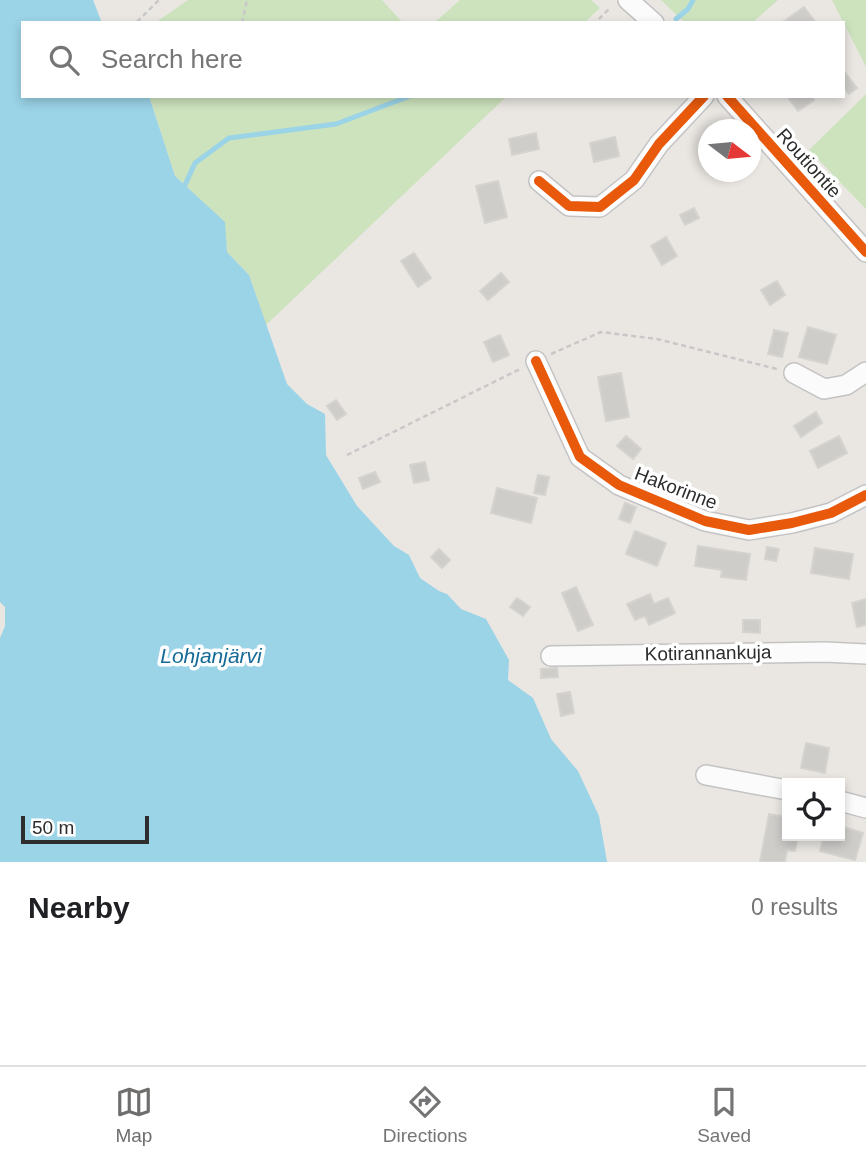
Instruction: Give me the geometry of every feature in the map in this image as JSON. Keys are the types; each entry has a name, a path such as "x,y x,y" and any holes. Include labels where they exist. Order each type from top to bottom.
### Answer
{"street":[{"path":"628,0 652,21"},
{"path":"539,181 569,206 600,207 634,180 659,144 702,98"},
{"name":"Routiontie","path":"729,98 866,252"},
{"name":"Hakorinne","path":"536,361 580,457 619,485 705,521 749,530 831,513 866,495"},
{"path":"794,373 824,389 846,385 866,372"},
{"name":"Kotirannankuja","path":"551,656 866,653"},
{"path":"706,775 782,789"},
{"path":"845,803 866,808"}],"path":[{"path":"138,21 159,0"},
{"path":"242,21 247,0"},
{"path":"597,21 618,0"},
{"path":"347,455 536,361 601,332 657,339 794,373"}],"green space":[{"path":"188,0 382,0 401,21 158,21"},
{"path":"460,0 591,0 600,8 586,21 436,21"},
{"path":"661,0 778,0 754,21 683,21"},
{"path":"832,0 866,0 866,67 845,21"},
{"path":"866,94 866,209 809,150"},
{"path":"150,98 505,98 266,325 249,275 227,252 224,222 175,176"}],"water":[{"name":"Lohjanjärvi","path":"0,0 93,0 101,21 21,21 21,98 150,98 175,176 225,222 227,252 249,275 287,384 307,404 325,414 326,455 357,506 394,546 409,555 420,578 447,594 461,609 486,619 509,660 508,680 533,698 551,739 578,771 599,816 607,862 0,862 0,638 5,626 5,607 0,602"}],"building":[{"path":"804,7 814,21 784,21"},
{"path":"845,73 857,88 849,94 845,89"},
{"path":"788,98 812,98 814,100 798,111"},
{"path":"536,133 539,149 512,155 509,139"},
{"path":"615,137 619,156 594,162 590,143"},
{"path":"498,181 507,217 485,223 476,186"},
{"path":"694,208 699,218 685,225 680,215"},
{"path":"666,237 677,256 662,265 651,246"},
{"path":"414,253 431,278 418,287 401,261"},
{"path":"501,273 509,282 488,300 480,291"},
{"path":"777,281 785,295 770,305 761,290"},
{"path":"808,327 836,335 827,364 799,357"},
{"path":"774,330 788,333 782,357 768,354"},
{"path":"500,335 509,355 493,362 484,342"},
{"path":"621,373 629,417 606,421 598,377"},
{"path":"336,400 346,414 337,420 327,406"},
{"path":"816,412 822,423 801,437 794,426"},
{"path":"626,436 641,449 633,459 617,446"},
{"path":"839,436 847,453 818,468 810,451"},
{"path":"425,462 429,480 414,483 410,465"},
{"path":"375,472 380,482 363,489 359,478"},
{"path":"538,475 549,477 545,495 534,493"},
{"path":"497,488 537,498 531,523 491,513"},
{"path":"625,503 636,507 630,523 619,519"},
{"path":"635,531 666,543 657,566 626,554"},
{"path":"698,546 750,554 746,580 721,577 722,570 695,566"},
{"path":"767,547 779,549 776,561 765,559"},
{"path":"815,548 853,554 849,579 811,573"},
{"path":"439,549 450,560 442,568 431,557"},
{"path":"576,587 593,625 578,631 562,593"},
{"path":"650,594 654,604 668,598 675,613 649,625 645,616 635,620 627,604"},
{"path":"517,598 530,607 523,616 510,607"},
{"path":"866,599 866,625 857,627 852,603"},
{"path":"743,620 760,620 760,633 743,632"},
{"path":"557,668 558,677 541,678 541,669"},
{"path":"570,692 574,713 561,716 557,694"},
{"path":"806,743 829,748 825,773 801,768"},
{"path":"769,814 782,816 782,841 797,841 795,851 787,850 785,862 760,862"},
{"path":"845,828 863,833 855,860 820,851 823,841 845,841"}],"waterway":[{"path":"676,19 688,9 693,0"},
{"path":"185,185 195,163 229,138 336,124 405,98"}],"cycle path":[{"path":"539,181 569,206 600,207 634,180 659,144 702,98"},
{"path":"729,98 866,252"},
{"path":"536,361 580,457 619,485 705,521 749,530 831,513 866,495"}]}
